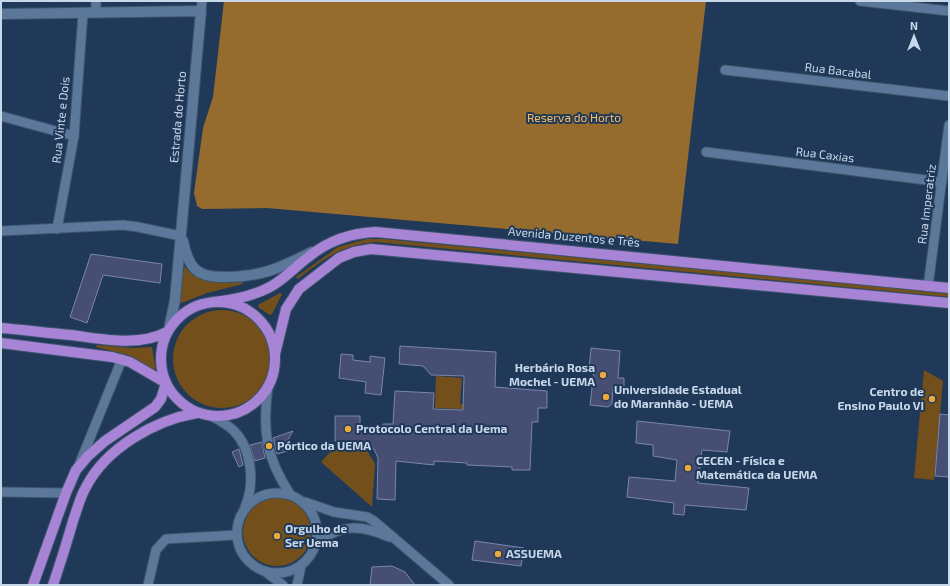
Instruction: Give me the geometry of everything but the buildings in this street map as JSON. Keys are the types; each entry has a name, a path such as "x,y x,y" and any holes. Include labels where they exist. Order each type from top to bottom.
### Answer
{"main road":[{"name":"Avenida Duzentos e Três","path":"214,302 245,297 270,287 322,247 354,234 382,232 949,288"},
{"path":"168,330 160,354 160,365 166,383 184,406 211,416 222,416 245,410 255,403 268,387 274,371 275,354 286,309 298,289 339,258 354,252 371,249 949,303"},
{"path":"1,328 120,341 157,338 168,330 178,318 190,309 214,302 240,306 255,316 267,329 273,341 275,354"},
{"path":"1,343 92,353 122,359 166,383"},
{"path":"33,585 66,493 76,470 88,456 105,441 155,407 161,399 166,383"},
{"path":"53,585 82,495 96,472 121,447 135,438 177,417 197,412"}],"street":[{"path":"96,1 96,12"},
{"path":"860,1 949,11"},
{"path":"1,14 83,13 201,6"},
{"name":"Estrada do Horto","path":"168,330 176,300 201,6"},
{"name":"Rua Vinte e Dois","path":"57,229 74,136 83,13"},
{"name":"Rua Bacabal","path":"725,70 949,96"},
{"path":"1,116 74,136"},
{"name":"Rua Imperatriz","path":"928,286 949,125"},
{"name":"Rua Caxias","path":"706,152 942,182"},
{"path":"1,231 124,225 138,226 181,236"},
{"name":"Estrada do Horto","path":"181,236 187,256 192,266 199,272 213,277 246,276 265,273 322,247"},
{"path":"76,470 122,359"},
{"path":"268,387 264,421 269,453 275,469 290,494"},
{"path":"211,416 226,424 234,431 244,446 251,480 250,490 238,522 236,535 239,547 244,558 253,566 283,585"},
{"path":"1,492 66,493"},
{"path":"243,510 252,501 264,494 277,492 290,494 334,512 367,517 398,541 449,585"},
{"path":"264,572 277,574 290,572 301,566 310,556 316,544 318,532 316,520 310,509 302,500"},
{"path":"316,544 338,530 348,528 370,530 398,541"},
{"path":"148,585 156,550 166,539 236,535"},
{"path":"297,585 301,566"}],"shaded area":[{"path":"367,239 383,239 949,293 949,297 376,242 353,246 343,250 325,259 298,279 296,277 338,247"},
{"path":"184,266 193,275 205,280 242,282 243,284 207,293 179,304"},
{"path":"280,293 282,294 272,314 270,315 258,307 258,305"},
{"path":"222,310 241,313 257,324 268,340 271,359 268,378 257,394 241,405 222,408 203,405 187,394 176,378 173,359 176,340 187,324 203,313"},
{"path":"97,345 132,348 152,347 156,372 128,355 96,347"},
{"path":"924,370 943,381 934,480 914,478"},
{"path":"436,376 462,378 460,404 479,406 484,410 435,408"},
{"path":"336,446 365,447 375,464 372,507 321,462"},
{"path":"277,498 290,501 301,508 308,519 311,532 308,545 301,556 290,563 277,566 264,563 253,556 246,545 243,532 246,519 253,508 264,501"}],"green space":[{"name":"Reserva do Horto","path":"224,1 706,1 678,244 267,208 202,209 197,206 194,193 203,128 213,97"}],"place":[{"name":"Herbário Rosa Mochel - UEMA","path":"603,375"},
{"name":"Universidade Estadual do Maranhão - UEMA","path":"606,397"},
{"name":"Centro de Ensino Paulo VI","path":"932,399"},
{"name":"Protocolo Central da Uema","path":"348,429"},
{"name":"Pórtico da UEMA","path":"269,446"},
{"name":"CECEN - Física e Matemática da UEMA","path":"688,468"},
{"name":"Orgulho de Ser Uema","path":"277,536"},
{"name":"ASSUEMA","path":"498,554"}]}
